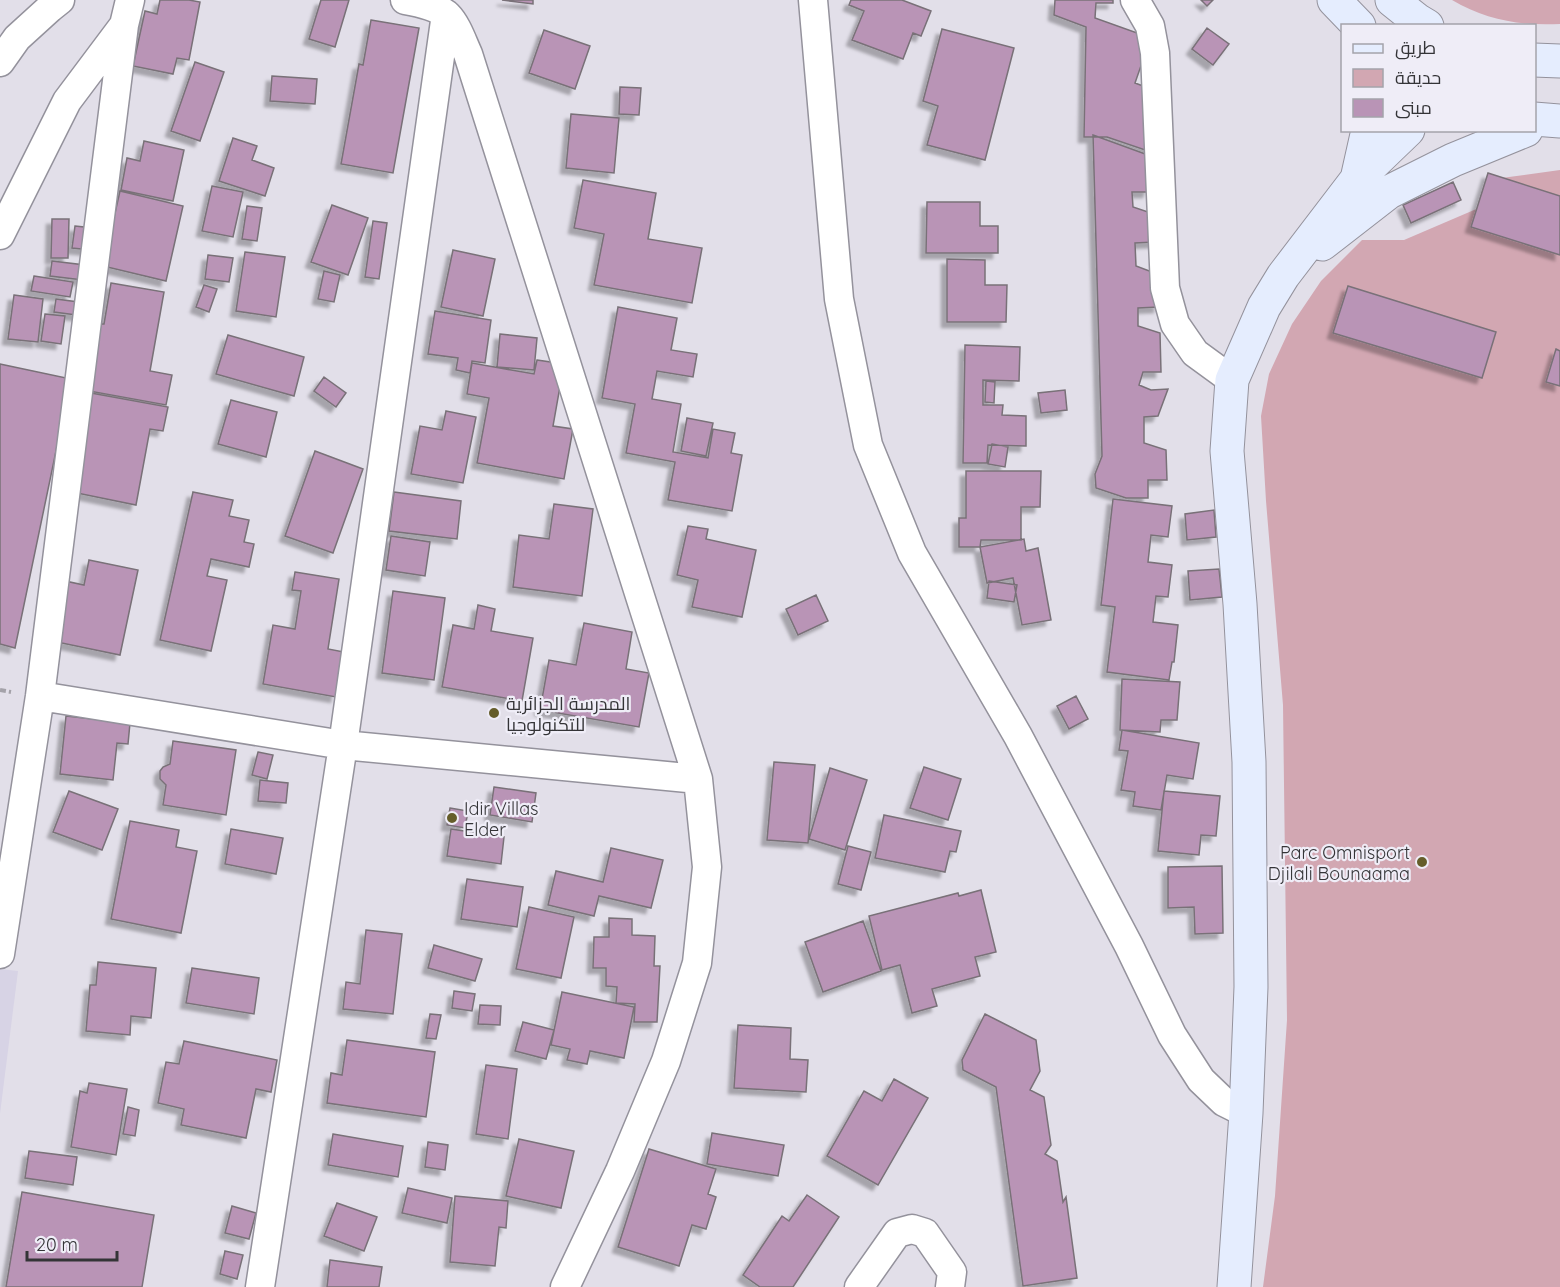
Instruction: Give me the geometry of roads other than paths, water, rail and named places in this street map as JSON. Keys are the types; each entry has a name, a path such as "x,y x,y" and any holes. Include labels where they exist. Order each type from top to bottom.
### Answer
{"street":[{"path":"0,62 17,38 60,0"},
{"path":"405,0 419,2 446,14 459,32 468,54 698,779 707,867 697,963 666,1061 620,1171 565,1287"},
{"path":"813,0 839,299 868,445 912,553 1018,736 1129,946 1172,1035 1202,1080 1224,1102 1246,1113"},
{"path":"1135,0 1150,26 1155,53 1165,288 1175,324 1195,353 1232,380"},
{"path":"1334,0 1357,24"},
{"path":"1392,0 1424,24"},
{"path":"0,235 67,101 127,13"},
{"path":"0,954 40,696 127,13"},
{"path":"260,1287 343,745 446,14"},
{"path":"1536,60 1560,61"},
{"path":"1357,179 1368,132"},
{"path":"1234,1287 1246,1113 1251,987 1249,762 1240,604 1227,451 1232,380 1264,307 1283,276 1357,179 1406,132"},
{"path":"1283,276 1389,192 1453,160 1519,132"},
{"path":"40,696 343,745 698,779"},
{"path":"859,1287 897,1233 912,1229 926,1233 952,1272 950,1287"}],"place":[{"name":"المدرسة الجزائرية للتكنولوجيا","path":"494,713"},
{"name":"Idir Villas Elder","path":"452,818"},
{"name":"Parc Omnisport Djilali Bounaama","path":"1422,862"}]}
